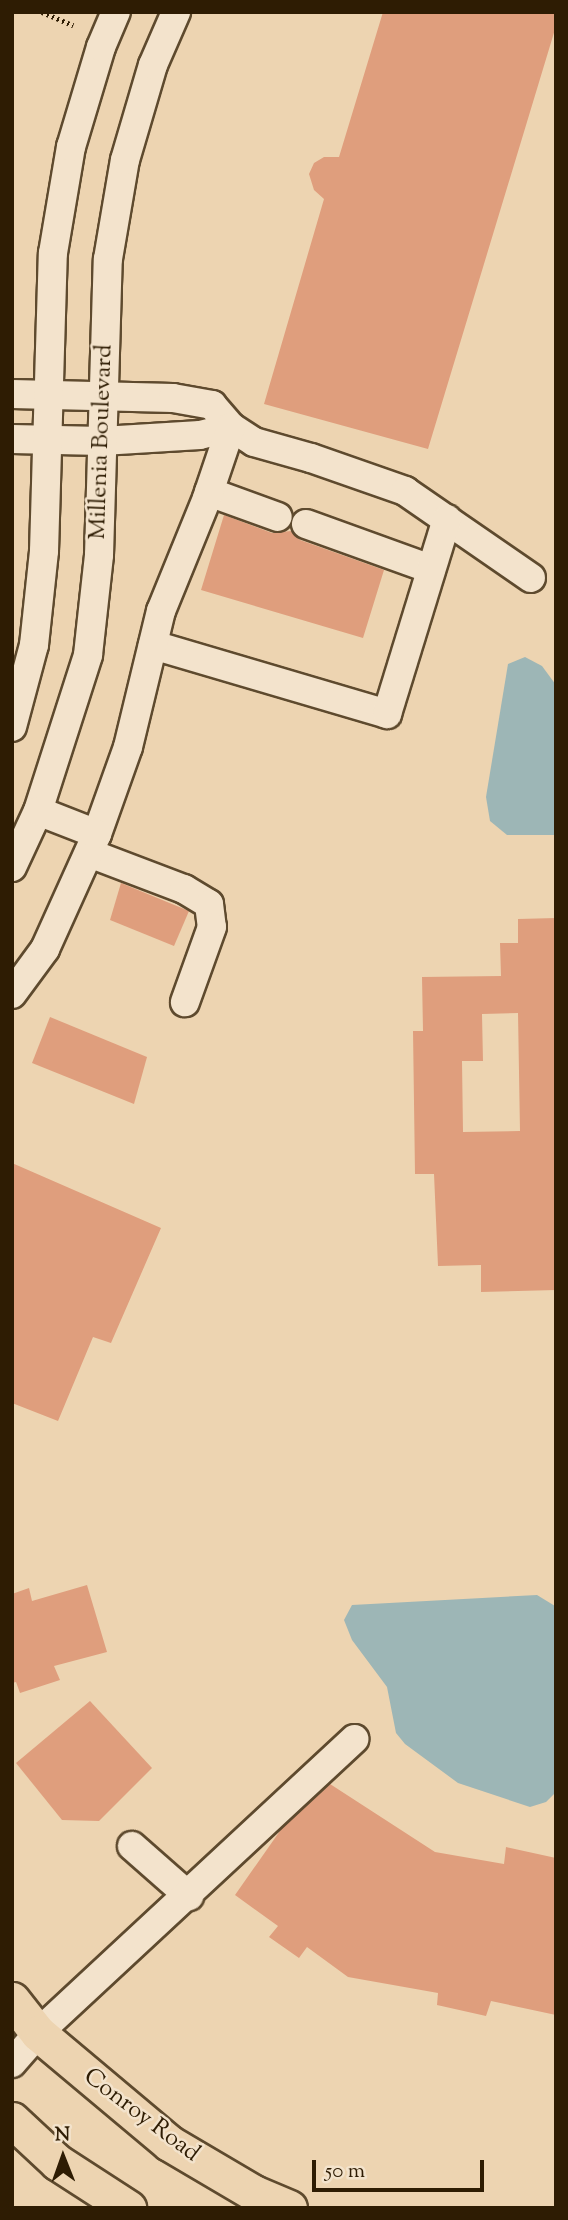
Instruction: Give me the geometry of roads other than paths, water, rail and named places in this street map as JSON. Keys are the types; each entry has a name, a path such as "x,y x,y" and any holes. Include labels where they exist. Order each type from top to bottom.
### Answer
{"main road":[{"name":"Conroy Road","path":"12,2000 25,2037 169,2143 254,2193 289,2208"},
{"path":"12,2120 57,2162 128,2208"}],"street":[{"path":"12,727 34,645 44,551 53,253 71,147 101,47 116,12"},
{"name":"Millenia Boulevard","path":"12,867 38,811 88,655 99,555 108,258 125,160 153,65 176,12"},
{"path":"12,394 173,398 212,405 231,427 254,442 311,458 405,491 531,578"},
{"path":"12,439 102,441 200,435 231,427"},
{"path":"12,994 45,950 93,844 128,747 161,611 209,492 231,427"},
{"path":"209,492 278,517"},
{"path":"153,645 387,714 447,519"},
{"path":"306,524 431,569"},
{"path":"38,811 93,844 201,897 209,904 212,927 185,1002"},
{"path":"12,2063 25,2037 189,1896 354,1739"},
{"path":"132,1846 189,1896"}],"water":[{"path":"525,657 542,666 556,685 556,835 507,835 490,821 486,797 508,664"},
{"path":"537,1595 555,1606 556,1792 546,1802 530,1807 458,1783 405,1744 396,1733 387,1687 352,1640 344,1620 352,1605"}]}
